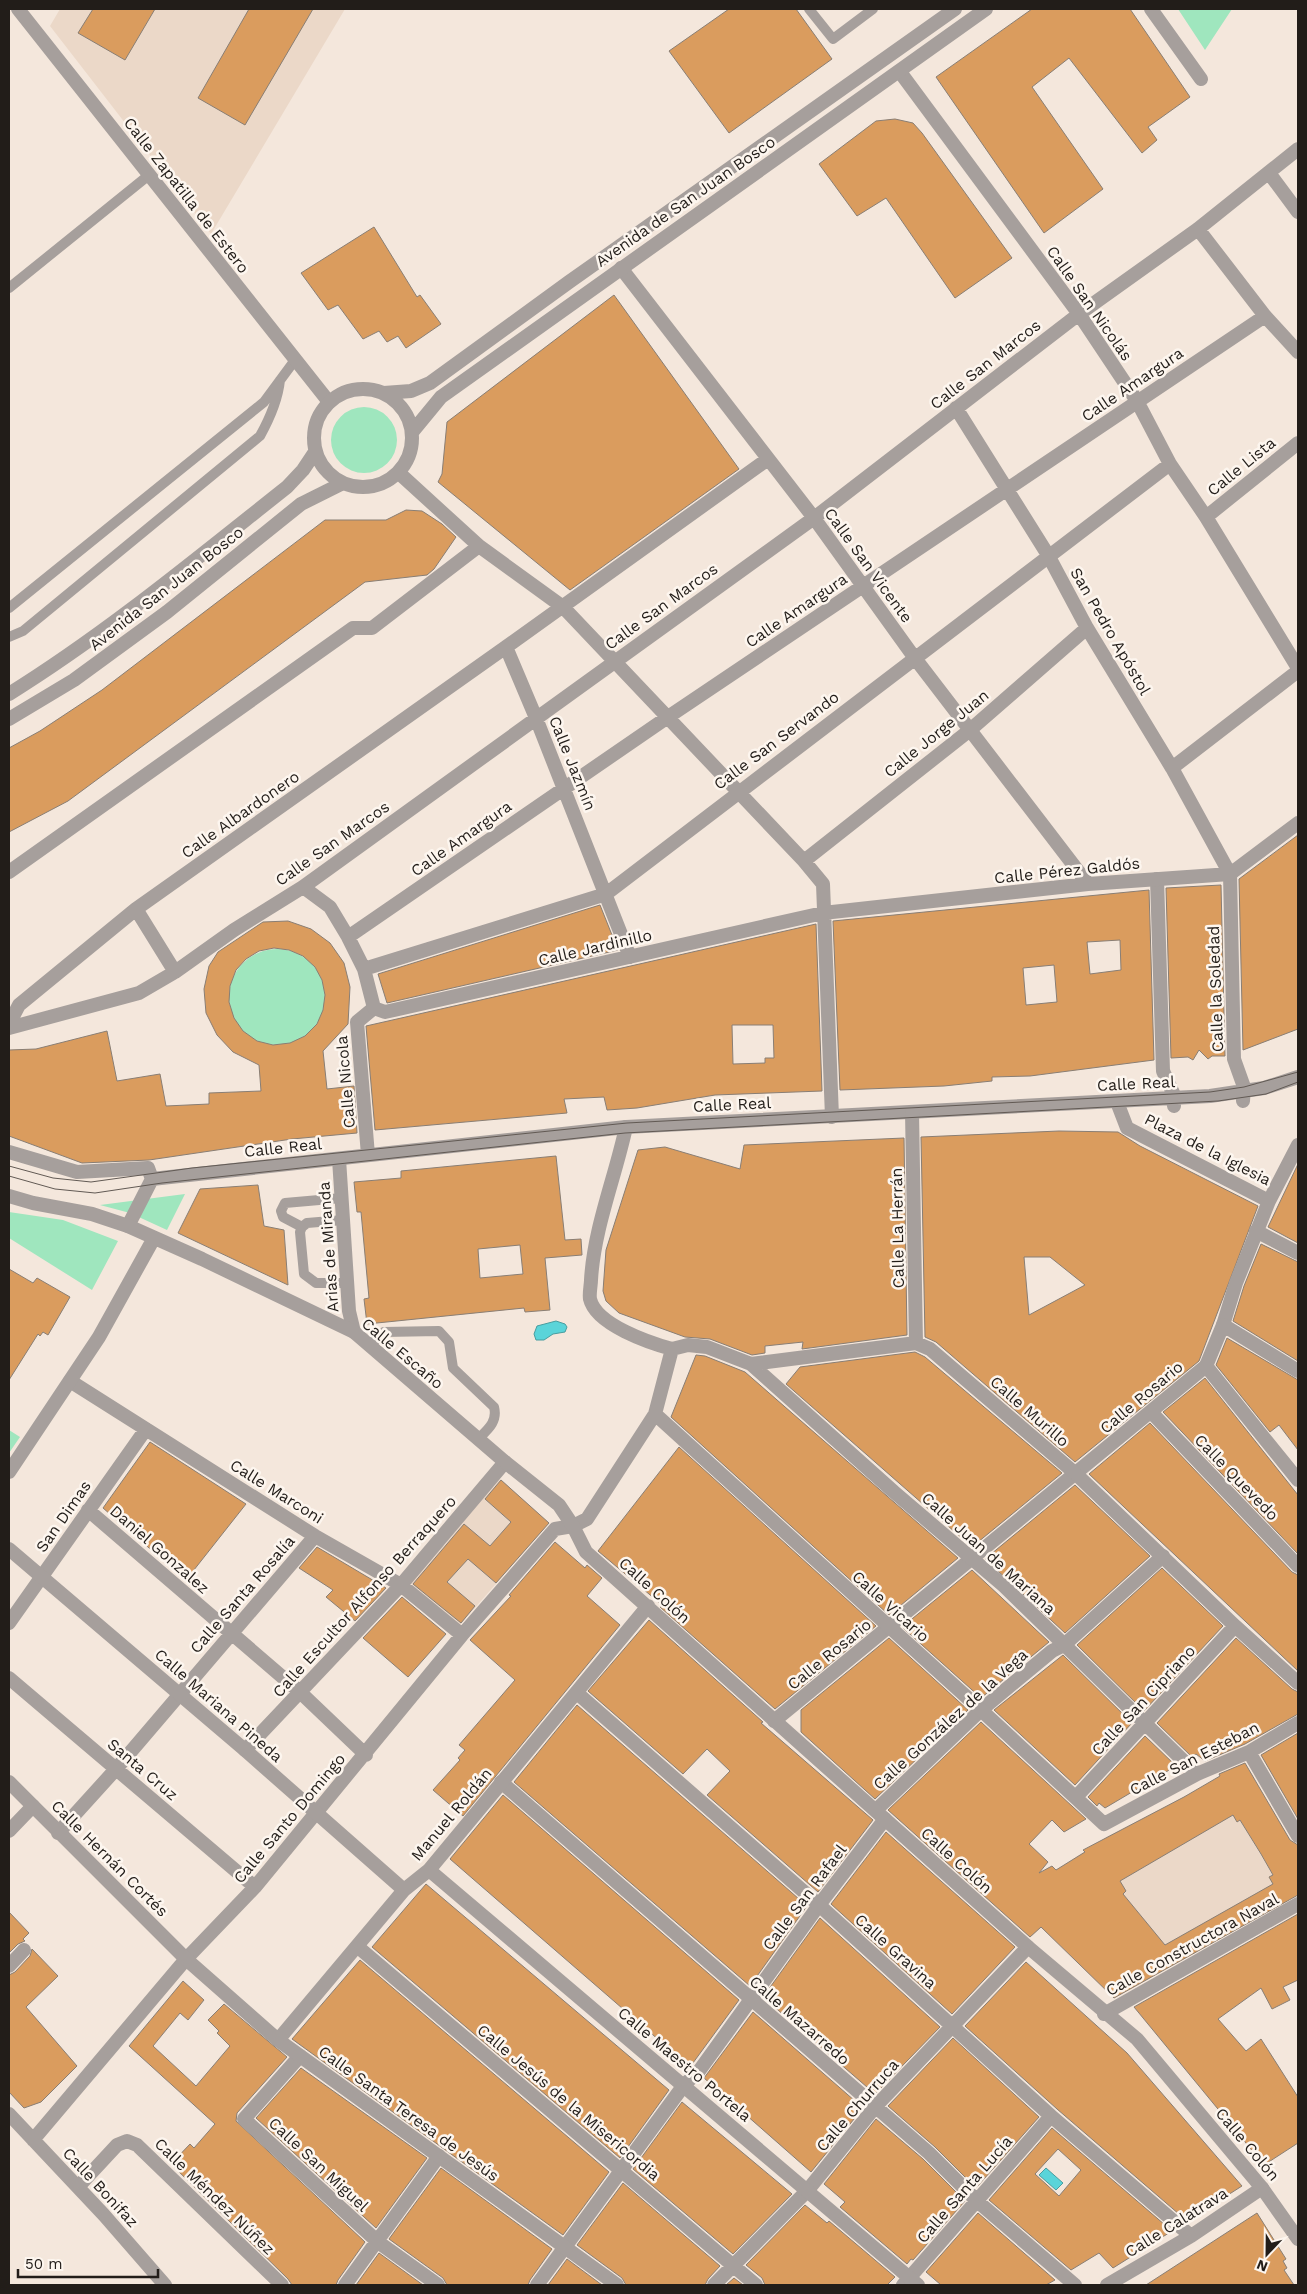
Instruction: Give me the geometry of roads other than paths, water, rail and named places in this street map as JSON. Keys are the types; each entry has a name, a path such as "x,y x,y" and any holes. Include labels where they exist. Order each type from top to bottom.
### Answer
{"street":[{"name":"Calle Zapatilla de Estero","path":"18,9 329,402"},
{"name":"Avenida de San Juan Bosco","path":"384,392 411,391 430,383 956,9"},
{"name":"Avenida de San Juan Bosco","path":"412,431 441,397 986,9"},
{"path":"1151,9 1201,79"},
{"name":"Calle San Nicolás","path":"900,72 1079,314 1137,401 1170,464 1206,516 1298,670"},
{"name":"Calle San Marcos","path":"9,1028 139,993 175,972 234,930 303,887 814,518 1079,314 1198,229 1298,150"},
{"path":"1269,173 1298,212"},
{"path":"1198,229 1265,316 1298,352"},
{"name":"Calle San Vicente","path":"620,268 683,341 914,657 1088,884"},
{"name":"Calle Amargura","path":"348,936 668,717 1265,316"},
{"path":"370,388 384,392 398,402 407,415 412,431 410,453 399,473 387,482 372,487 357,487 343,483 330,476 321,465 315,452 313,438 320,412 329,402 341,394 355,389 370,388"},
{"name":"San Pedro Apóstol","path":"956,408 1048,555 1088,628 1172,768 1230,874"},
{"name":"Calle Lista","path":"1206,516 1298,442"},
{"name":"Avenida San Juan Bosco","path":"9,694 59,662 196,559 287,487 303,470 315,452"},
{"path":"506,647 768,459"},
{"name":"Calle San Servando","path":"364,970 606,894 914,657 1170,464"},
{"path":"399,473 479,546 563,607 615,660 823,884 832,1117"},
{"name":"Avenida San Juan Bosco","path":"9,719 74,680 167,612 301,504 343,483"},
{"path":"9,872 353,628 372,628 479,546"},
{"name":"Calle Jorge Juan","path":"804,862 970,730 1088,628"},
{"name":"Calle Jazmín","path":"506,647 630,957"},
{"name":"Calle Albardonero","path":"9,1024 19,1005 136,909 506,647"},
{"path":"1172,768 1298,670"},
{"path":"1230,874 1298,823"},
{"name":"Calle Pérez Galdós","path":"823,913 1088,884 1230,874"},
{"name":"Calle la Soledad","path":"1230,874 1234,1060 1244,1088 1243,1097"},
{"path":"1156,879 1163,1071 1173,1093 1174,1103"},
{"path":"303,887 330,907 348,936 364,970 374,1008"},
{"path":"136,909 175,972"},
{"name":"Calle Jardinillo","path":"374,1008 385,1012 823,913"},
{"name":"Calle Nicola","path":"368,1155 357,1022 374,1008"},
{"name":"Calle Real","path":"152,1179 626,1127 1116,1102 1174,1103 1243,1097 1298,1077"},
{"name":"Plaza de la Iglesia","path":"1116,1102 1127,1128 1269,1201 1298,1145"},
{"name":"Calle La Herrán","path":"912,1112 916,1343"},
{"path":"626,1127 592,1257 590,1299 596,1310 606,1319 644,1341 672,1349 688,1345 707,1347 751,1364 916,1343"},
{"path":"9,1152 77,1172 148,1168 152,1179 128,1226"},
{"name":"Arias de Miranda","path":"339,1158 349,1311 354,1332"},
{"name":"Calle Escaño","path":"9,1196 33,1203 92,1214 128,1226 354,1332 505,1462 559,1504 575,1530"},
{"path":"1269,1201 1236,1283 1223,1325 1206,1366 1298,1480"},
{"path":"1256,1231 1298,1253"},
{"path":"9,1472 99,1337 154,1238"},
{"path":"1223,1325 1298,1371"},
{"name":"Calle Murillo","path":"916,1343 930,1349 1076,1474 1235,1626 1298,1683"},
{"name":"Calle Santo Domingo","path":"33,2140 186,1959 255,1886 366,1754 462,1635 555,1529 575,1530 587,1519 655,1414 672,1349"},
{"name":"Calle Juan de Mariana","path":"751,1364 894,1492 972,1558 1146,1722 1197,1774"},
{"name":"Calle Rosario","path":"774,1721 1206,1366"},
{"name":"Calle Marconi","path":"70,1381 316,1536 401,1585 462,1635"},
{"name":"Calle Quevedo","path":"1151,1412 1298,1566"},
{"name":"Calle Vicario","path":"655,1414 1104,1824"},
{"name":"San Dimas","path":"9,1623 146,1429"},
{"name":"Calle Escultor Alfonso Berraquero","path":"245,1750 301,1694 401,1585 505,1462"},
{"name":"Daniel Gonzalez","path":"88,1510 301,1694 366,1754"},
{"name":"Calle Colón","path":"575,1530 586,1552 1028,1947 1104,2014 1137,2039 1262,2188 1298,2240"},
{"name":"Calle Santa Rosalía","path":"58,1833 116,1769 316,1536"},
{"name":"Calle Mariana Pineda","path":"9,1549 245,1750 404,1890"},
{"name":"Calle González de la Vega","path":"881,1815 981,1710 1052,1651 1064,1645 1163,1556"},
{"name":"Manuel Roldán","path":"278,2040 404,1890 429,1870 648,1606"},
{"name":"Calle San Cipriano","path":"1076,1797 1235,1626"},
{"name":"Santa Cruz","path":"9,1678 255,1886"},
{"name":"Calle Gravina","path":"577,1693 819,1905 1051,2116 1191,2236"},
{"name":"Calle San Esteban","path":"1104,1824 1197,1774 1248,1752 1298,1723"},
{"path":"1248,1752 1298,1836"},
{"name":"Calle Hernán Cortés","path":"9,1782 186,1959"},
{"name":"Calle Mazarredo","path":"502,1782 929,2153 977,2201 1076,2285"},
{"path":"9,1831 33,1806"},
{"name":"Calle San Rafael","path":"537,2285 684,2085 699,2071 819,1905 881,1815"},
{"name":"Calle Maestro Portela","path":"429,1870 684,2085 910,2283"},
{"name":"Calle Constructora Naval","path":"1104,2014 1298,1904"},
{"name":"Calle Jesús de la Misericordia","path":"358,1947 756,2285"},
{"name":"Calle Churruca","path":"714,2285 807,2191 875,2107 1028,1947"},
{"path":"9,1966 24,1950"},
{"name":"Calle Santa Teresa de Jesús","path":"186,1959 278,2040 617,2285"},
{"name":"Calle San Miguel","path":"300,2056 244,2119 378,2242 438,2285"},
{"name":"Calle Bonifaz","path":"9,2114 78,2187 165,2285"},
{"name":"Calle Santa Lucía","path":"910,2283 977,2201 1051,2116"},
{"name":"Calle Méndez Núñez","path":"78,2187 117,2145 127,2141 137,2145 282,2285"},
{"path":"345,2285 439,2156"},
{"name":"Calle Calatrava","path":"1107,2285 1191,2236 1262,2188"}],"lane":[{"path":"809,9 833,39 873,9"},
{"path":"9,288 149,175"},
{"path":"9,608 264,402 295,360"},
{"path":"9,637 23,631 260,436 279,394 280,380"},
{"path":"302,1227 282,1217 281,1211 285,1203 342,1198"},
{"path":"343,1220 307,1223 300,1232 304,1274 316,1283 348,1283"},
{"path":"369,1346 384,1332 434,1330 443,1334 449,1342 453,1368 494,1408 495,1413 492,1423 478,1439"}],"water":[{"path":"556,1321 565,1324 567,1327 565,1332 553,1334 544,1340 536,1340 534,1334 537,1326"},
{"path":"1046,2168 1063,2183 1056,2190 1039,2175"}],"tram line":[{"path":"9,1166 53,1178 91,1182 192,1168 627,1123 1210,1092 1244,1087 1298,1072"},
{"path":"9,1176 55,1189 95,1193 162,1183 625,1133 1218,1101 1266,1094 1298,1082"}]}
